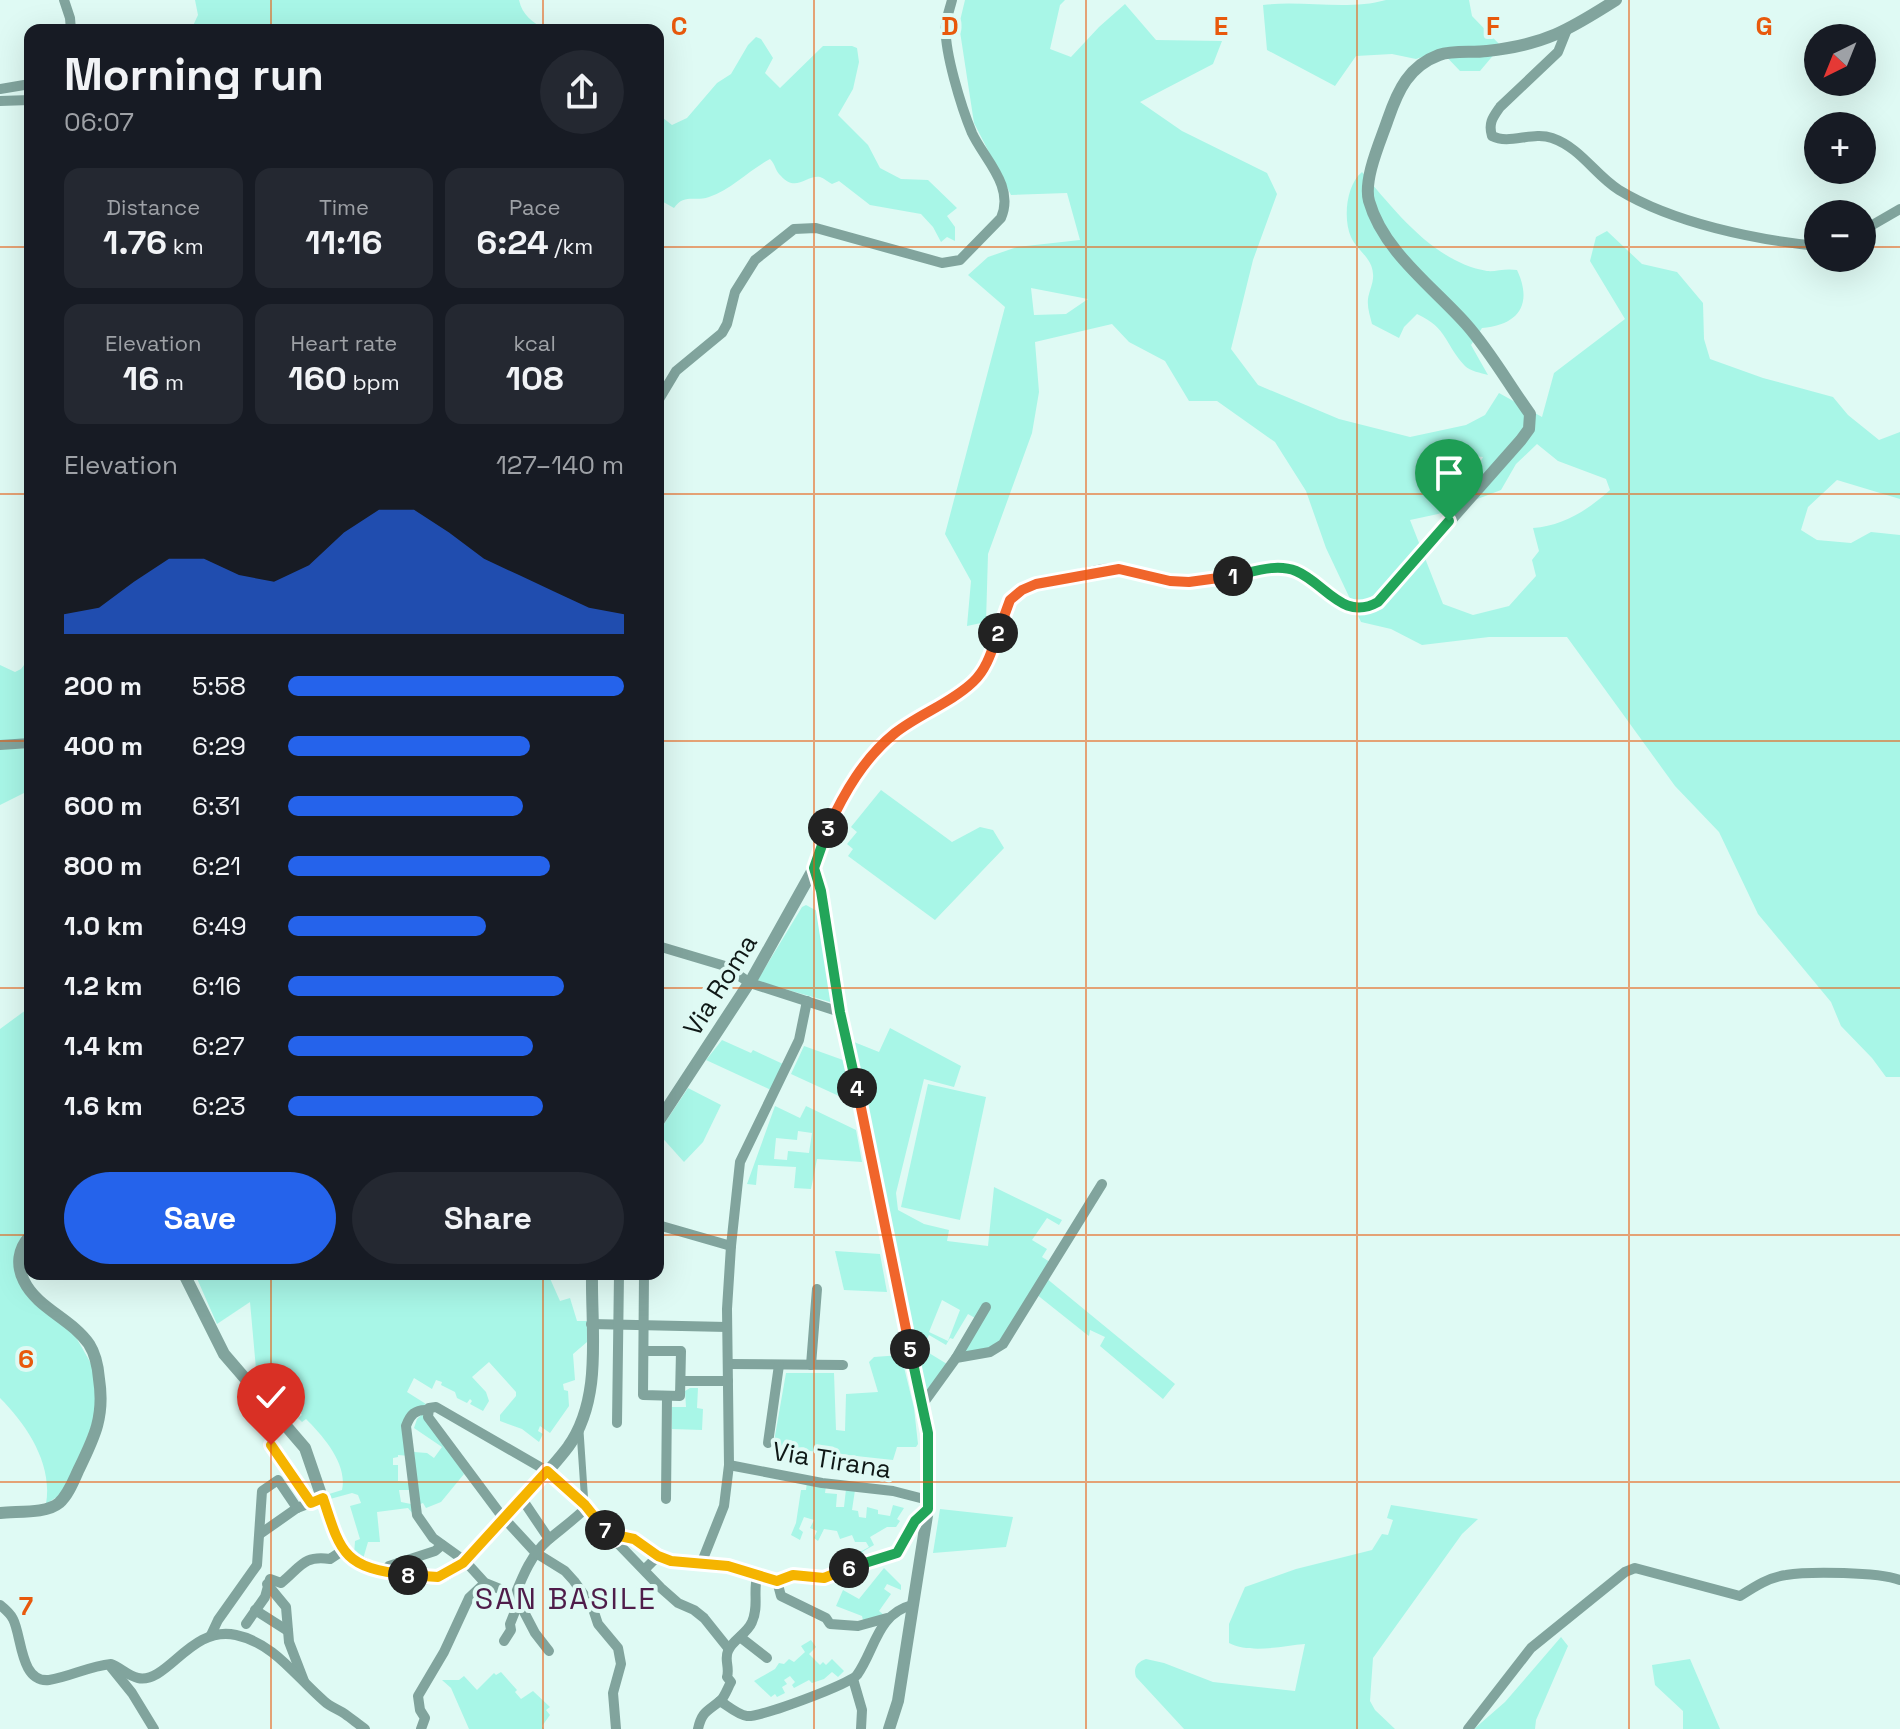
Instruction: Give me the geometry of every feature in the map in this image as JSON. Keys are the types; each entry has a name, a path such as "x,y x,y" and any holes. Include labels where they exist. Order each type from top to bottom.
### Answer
{"street":[{"path":"64,0 70,24"},
{"path":"664,391 676,371 722,333 735,292 755,260 794,229 803,226 816,228 942,263 960,260 1001,218 1004,210 1001,183 973,134 947,49 946,24 952,0"},
{"path":"1616,0 1566,32 1558,52 1500,107 1489,126 1492,136 1497,139 1551,137 1585,157 1618,189 1660,209 1722,230 1804,244"},
{"name":"Via Roma","path":"664,1113 750,983 814,868 840,801 864,765 895,733 974,682 989,658 1010,600 1022,590 1036,584 1119,569 1170,581 1189,582 1271,568 1297,572 1345,606 1367,608 1378,602 1521,440 1529,429 1530,414 1468,325 1419,278 1394,247 1368,199 1371,169 1395,97 1407,76 1420,65 1441,54 1524,45 1566,32"},
{"path":"0,89 24,85"},
{"path":"0,101 24,100"},
{"path":"1876,223 1900,209"},
{"path":"0,745 24,743"},
{"path":"814,868 821,891 840,1012 928,1433 928,1505 898,1701 889,1729"},
{"path":"664,948 725,966 750,983 840,1012"},
{"path":"701,1564 724,1506 729,1465 727,1327 740,1162 799,1040 807,1001"},
{"path":"956,1358 990,1352 1003,1344 1102,1184"},
{"path":"664,1227 731,1246"},
{"path":"0,1513 52,1508 59,1503 67,1494 96,1434 102,1404 96,1358 80,1333 31,1292 24,1282 18,1268 24,1247"},
{"path":"187,1280 224,1354 305,1448 317,1501"},
{"path":"271,1445 317,1501 342,1551 384,1572 438,1577 465,1561 506,1521 568,1446 580,1426 590,1392 589,1280"},
{"path":"617,1423 619,1280"},
{"path":"644,1280 643,1395 680,1396 681,1351 644,1351"},
{"path":"811,1365 817,1289"},
{"path":"922,1405 956,1358 986,1307"},
{"path":"591,1324 727,1327"},
{"path":"728,1364 843,1365"},
{"path":"768,1443 779,1365"},
{"path":"681,1381 728,1381"},
{"path":"666,1499 667,1396"},
{"path":"549,1651 523,1610 500,1589 485,1583 465,1561 442,1545 417,1515 412,1453 406,1426 415,1412 436,1407 547,1471 586,1506 678,1603 704,1618 728,1648"},
{"path":"428,1410 428,1417 506,1521 536,1553 565,1571 574,1581 592,1606 598,1624 618,1648 621,1664 613,1693 616,1729"},
{"path":"504,1641 511,1630 516,1609 513,1600 529,1564 549,1539 570,1525 586,1506 580,1426"},
{"name":"Via Tirana","path":"729,1465 822,1483 893,1491 928,1505"},
{"path":"211,1635 257,1565 262,1491 278,1480 297,1508"},
{"path":"522,1499 549,1539"},
{"path":"260,1534 297,1508 317,1501"},
{"path":"615,1540 626,1535 658,1556 687,1564 728,1566 757,1577 824,1578 834,1572 897,1553 928,1505"},
{"path":"384,1572 389,1566 435,1551 442,1545"},
{"path":"269,1582 281,1583 307,1559 330,1559 342,1551"},
{"path":"645,1569 658,1556"},
{"path":"257,1565 286,1607 289,1642 307,1686"},
{"path":"1468,1729 1531,1648 1625,1572 1635,1568 1740,1596 1760,1583 1785,1575 1864,1574 1900,1580"},
{"path":"698,1729 700,1717 712,1704 720,1701 731,1682 727,1677 728,1648 752,1622 757,1577"},
{"path":"782,1578 781,1596 826,1618 830,1624 858,1626 887,1618 900,1608 912,1605"},
{"path":"246,1624 265,1597 269,1582"},
{"path":"421,1729 425,1718 418,1696 452,1637 469,1598 485,1583"},
{"path":"0,1605 12,1616 24,1660 36,1677 48,1680 106,1664 115,1665 131,1676 146,1678 154,1676 211,1635 233,1634 261,1645 279,1657 327,1705 346,1714 365,1729"},
{"path":"255,1610 288,1631"},
{"path":"720,1701 749,1716 789,1705 853,1679 887,1618"},
{"path":"740,1637 767,1658"},
{"path":"106,1664 116,1671 154,1729"},
{"path":"853,1679 862,1710 861,1729"},
{"path":"749,1716 754,1728"}],"green space":[{"path":"195,0 519,0 525,14 536,24 194,24 198,15"},
{"path":"965,0 1065,0 1060,5 1050,49 1071,57 1125,4 1156,40 1222,41 1213,64 1140,102 1182,131 1267,173 1277,194 1253,260 1231,349 1258,385 1339,419 1410,437 1466,425 1485,415 1499,393 1542,417 1554,373 1625,319 1590,261 1596,237 1607,231 1642,264 1677,272 1703,303 1704,339 1710,359 1763,378 1833,397 1848,415 1879,440 1900,432 1900,499 1837,480 1808,507 1801,530 1817,540 1851,543 1871,532 1900,535 1900,1077 1886,1077 1841,1026 1831,1002 1758,914 1719,832 1675,786 1567,637 1489,637 1422,645 1391,629 1361,622 1326,548 1306,491 1275,442 1217,401 1189,401 1165,361 1129,342 1112,324 1035,342 1039,392 1032,433 988,554 986,622 967,626 971,581 945,534 1005,307 968,275 988,257 1017,247 1080,240 1067,193 1011,195 974,123 959,25","holes":["1031,288 1088,299 1066,314 1034,315","1537,444 1558,461 1606,479 1610,490 1574,516 1533,528 1539,551 1532,560 1536,576 1509,606 1473,615 1443,604 1410,520 1438,514 1501,490 1516,464","1465,455 1483,457 1473,477 1446,501 1425,480 1425,471"]},
{"path":"1386,0 1469,0 1472,16 1501,46 1480,71 1460,71 1441,51 1416,59 1392,54 1356,56 1335,86 1267,50 1263,5 1356,5"},
{"path":"756,37 761,39 773,58 765,73 780,88 823,46 857,48 859,62 853,89 838,115 868,145 880,168 901,179 928,180 957,208 947,216 955,227 955,241 947,237 941,242 921,214 870,205 839,181 832,184 815,177 796,183 786,181 770,159 709,197 686,199 674,208 664,202 664,119 672,125 687,118 717,83 731,74"},
{"path":"1362,172 1417,233 1450,257 1487,271 1517,270 1523,293 1519,311 1505,322 1482,328 1471,345 1488,375 1465,366 1441,331 1417,314 1404,327 1399,338 1372,324 1368,302 1372,268 1351,237 1347,221 1349,194"},
{"path":"0,665 15,672 24,665 24,742 0,743"},
{"path":"24,748 24,793 0,805 0,749"},
{"path":"881,790 952,842 980,827 993,830 1004,848 935,920 848,856 853,849 847,844 857,832 851,827"},
{"path":"806,905 819,912 837,1004 757,981"},
{"path":"24,1011 24,1246 14,1270 77,1339 93,1367 97,1412 66,1491 46,1504 46,1474 36,1446 20,1420 0,1398 0,1029"},
{"path":"890,1028 961,1066 954,1087 924,1079 896,1193 898,1210 924,1224 949,1230 947,1241 988,1246 994,1187 1062,1220 1059,1225 1047,1218 1032,1240 1047,1249 1042,1257 1050,1262 1003,1339 986,1349 955,1356 926,1395 854,1042 879,1052","holes":["942,1300 960,1310 948,1341 929,1332","968,1314 975,1318 947,1364 929,1353 926,1341 929,1335 946,1345"]},
{"path":"722,1040 783,1064 771,1090 706,1060"},
{"path":"804,1046 843,1060 852,1102 791,1074"},
{"path":"928,1084 986,1097 960,1220 901,1207"},
{"path":"688,1088 721,1105 703,1142 684,1162 664,1140 664,1124"},
{"path":"775,1106 800,1118 806,1106 856,1130 862,1162 817,1159 811,1189 794,1188 796,1167 758,1165 756,1185 747,1184","holes":["798,1131 812,1133 809,1153 788,1151 787,1160 774,1159 776,1138 797,1140"]},
{"path":"835,1251 880,1254 887,1292 844,1290"},
{"path":"1046,1278 1175,1384 1163,1399 1100,1346 1105,1337 1090,1330 1089,1336 1036,1294"},
{"path":"198,1280 551,1280 560,1301 570,1298 577,1321 587,1321 587,1342 573,1354 575,1380 563,1384 564,1390 568,1391 569,1406 550,1433 540,1426 538,1431 543,1434 539,1442 522,1429 500,1421 500,1415 516,1392 489,1362 472,1377 486,1392 489,1401 483,1411 470,1404 470,1399 467,1403 457,1398 455,1392 441,1385 442,1382 436,1380 432,1389 414,1378 407,1392 426,1404 409,1420 410,1456 398,1455 393,1458 393,1465 398,1465 398,1481 410,1482 410,1490 399,1490 401,1502 411,1504 414,1515 408,1508 377,1512 380,1542 368,1542 363,1559 354,1555 355,1541 360,1539 350,1506 361,1503 358,1495 352,1493 330,1499 329,1494 342,1490 343,1480 333,1451 306,1419 302,1422 298,1418 302,1415 297,1408 287,1421 245,1375 256,1369 250,1302 217,1324"},
{"path":"901,1355 914,1408 916,1447 897,1447 893,1460 773,1447 786,1373 834,1373 836,1430 845,1431 846,1394 878,1392 869,1362 874,1357"},
{"path":"698,1388 697,1408 703,1409 702,1430 672,1429 672,1407 686,1407 685,1391"},
{"path":"422,1414 464,1474 441,1502 426,1508 423,1503 418,1505 414,1452 427,1453 434,1458 442,1447 414,1428"},
{"path":"807,1482 826,1486 825,1493 837,1494 836,1507 844,1507 846,1489 855,1490 852,1510 858,1511 859,1517 866,1518 867,1507 878,1510 878,1514 890,1516 893,1505 904,1508 897,1519 900,1521 896,1527 887,1527 870,1537 874,1545 862,1552 867,1559 863,1559 860,1552 869,1547 866,1542 855,1542 852,1535 840,1539 837,1531 824,1529 818,1541 814,1538 817,1531 810,1528 814,1520 804,1517 799,1529 803,1532 800,1540 791,1535 801,1490 806,1490"},
{"path":"1391,1505 1478,1519 1462,1534 1373,1658 1370,1701 1395,1729 1184,1729 1136,1677 1136,1666 1146,1659 1213,1682 1295,1691 1305,1644 1256,1649 1229,1643 1229,1624 1245,1587 1296,1569 1372,1550 1382,1534 1388,1535 1393,1520 1387,1518"},
{"path":"940,1509 1013,1517 1006,1547 933,1553"},
{"path":"884,1568 901,1585 901,1590 887,1584 884,1589 891,1594 879,1611 884,1615 863,1620 862,1616 836,1606 843,1590 859,1599"},
{"path":"1561,1637 1568,1646 1535,1729 1474,1729 1505,1702"},
{"path":"811,1640 816,1647 809,1654 820,1665 823,1662 826,1665 832,1659 844,1671 838,1677 832,1672 824,1679 812,1683 809,1680 794,1688 792,1685 795,1682 790,1676 784,1680 787,1684 782,1687 785,1693 777,1697 775,1694 771,1697 754,1681 775,1669 779,1663 784,1664 789,1659 794,1662 805,1652 801,1646"},
{"path":"1690,1659 1720,1729 1683,1729 1683,1711 1655,1685 1652,1665"},
{"path":"501,1672 521,1699 533,1691 550,1707 546,1710 550,1715 542,1726 544,1729 469,1729 451,1688 442,1680 459,1680 464,1676 477,1690 494,1673"}],"district":[{"name":"SAN BASILE","path":"566,1598"}],"route":[{"path":"271,1445 311,1503 323,1498 342,1551 374,1569 392,1573 438,1577 449,1573 465,1561 547,1471 585,1505 615,1540 626,1535 671,1561 728,1566 777,1581 787,1575 824,1578 834,1572 897,1553 920,1513 928,1509 928,1433 840,1012 821,891 814,868 840,801 864,765 895,733 974,682 989,658 1010,600 1022,590 1036,584 1102,570 1119,569 1170,581 1189,582 1271,568 1297,572 1345,606 1367,608 1378,602 1449,521"}]}
